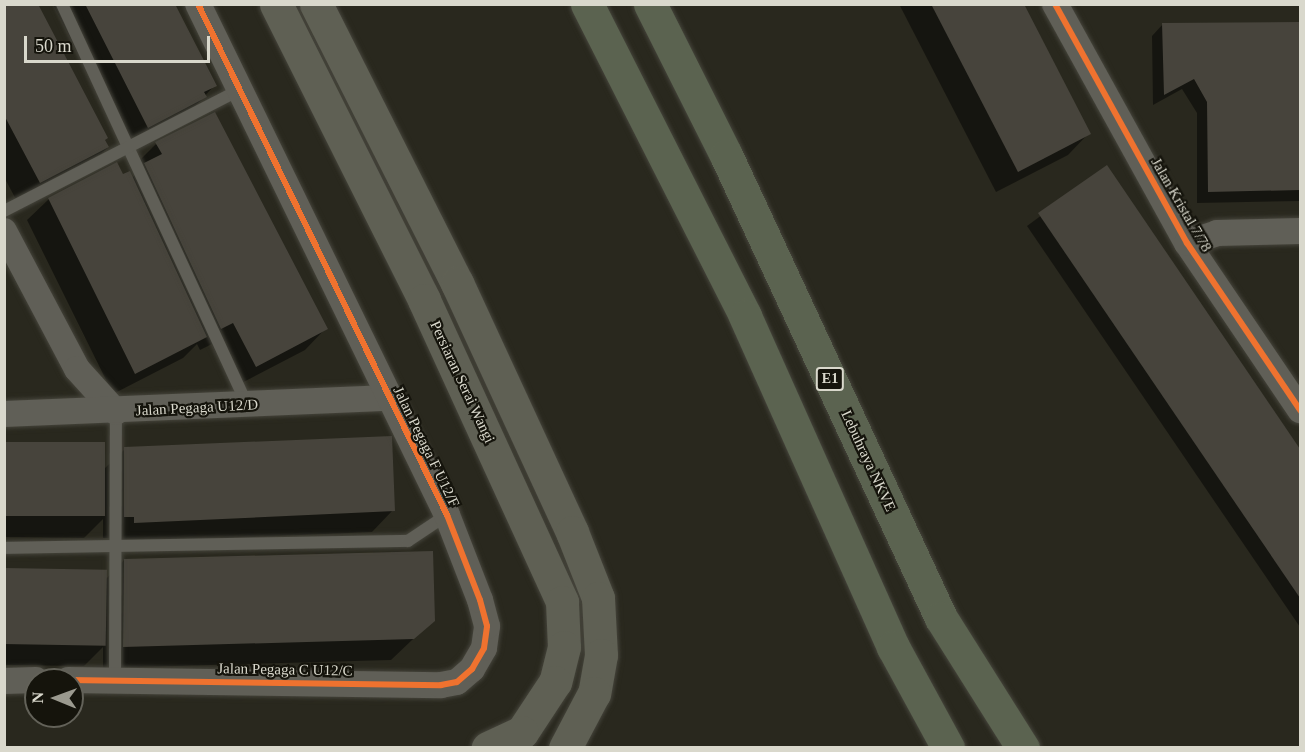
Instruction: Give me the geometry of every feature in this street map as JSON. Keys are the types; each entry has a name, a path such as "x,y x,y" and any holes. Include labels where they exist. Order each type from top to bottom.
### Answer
{"highway":[{"path":"587,4 745,316 894,646 948,747"},
{"name":"Lebuhraya NKVE","path":"650,4 726,155 941,618 1023,747"}],"street":[{"name":"Jalan Pegaga F U12/F","path":"198,4 447,515 480,600 487,626 484,648"},
{"name":"Persiaran Serai Wangi","path":"276,4 424,300 562,602 564,647 555,682 522,732 487,747"},
{"path":"316,4 456,283 572,532 598,598 601,655 594,693 565,747"},
{"name":"Jalan Kristal 7/78","path":"1055,4 1187,243 1300,410"},
{"path":"4,231 77,369 116,412"},
{"path":"1187,243 1217,233 1300,231"},
{"name":"Jalan Pegaga U12/D","path":"4,414 116,412 389,398"},
{"name":"Jalan Pegaga C U12/C","path":"84,680 441,685 457,682 472,669 484,648"},
{"path":"4,681 24,681"}],"lane":[{"path":"62,4 127,151 247,405"},
{"path":"4,211 127,151 241,89"},
{"path":"115,679 116,412"},
{"path":"4,548 408,541 447,515"}],"building":[{"path":"4,4 38,4 108,138 105,140 109,147 40,183 4,115"},
{"path":"85,4 175,4 217,86 204,92 207,97 148,128"},
{"path":"931,4 1024,4 1091,134 1018,172"},
{"path":"1300,22 1300,190 1208,192 1207,102 1194,79 1164,95 1162,23"},
{"path":"215,112 328,329 256,367 233,323 221,329 144,163 162,154 155,142"},
{"path":"117,162 123,174 130,171 207,337 135,374 48,198"},
{"path":"1107,165 1300,449 1300,598 1038,213"},
{"path":"392,436 395,511 134,523 134,517 124,517 124,447"},
{"path":"4,442 105,442 105,516 4,516"},
{"path":"433,551 435,621 414,639 123,647 124,559"},
{"path":"4,568 107,570 106,646 4,644"}],"cycle path":[{"path":"84,680 441,685 457,682 472,669 484,648 487,626 480,600 447,515 198,4"},
{"path":"1055,4 1187,243 1300,410"}]}
